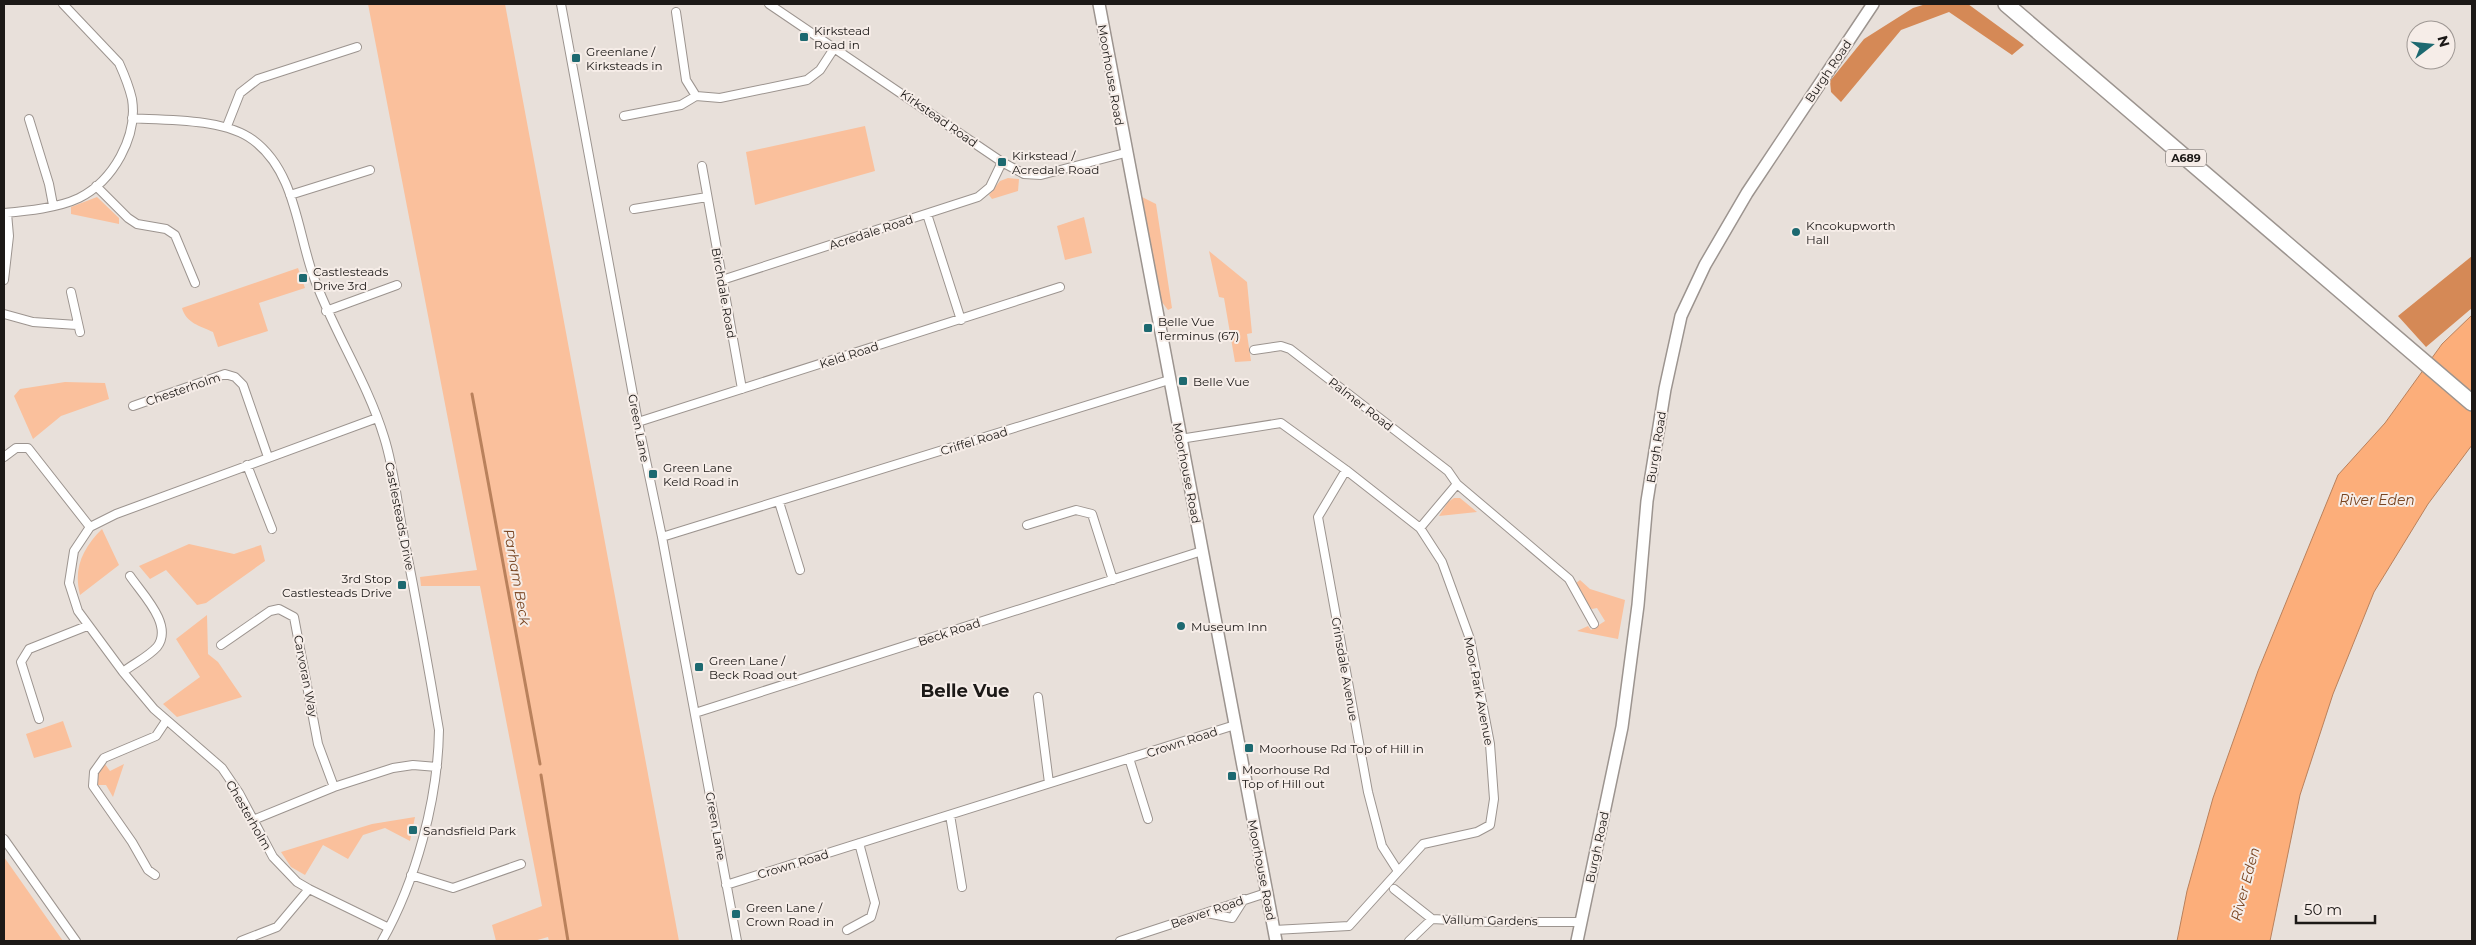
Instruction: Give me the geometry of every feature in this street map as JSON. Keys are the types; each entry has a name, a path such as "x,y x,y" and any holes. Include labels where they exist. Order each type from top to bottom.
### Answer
{"highway":[{"name":"A689","path":"2006,4 2016,9 2472,403"}],"street":[{"path":"4,280 9,236 5,213 53,205 79,198 96,186 113,169 127,144 132,118 132,100 119,63 63,4"},
{"name":"Green Lane","path":"561,4 638,422 696,713 737,941"},
{"name":"Kirkstead Road","path":"769,4 1002,162 1024,174 1041,175 1125,153"},
{"name":"Moorhouse Road","path":"1099,4 1125,153 1275,936"},
{"name":"Burgh Road","path":"1577,941 1622,727 1638,605 1647,502 1665,389 1681,316 1705,265 1747,193 1874,4"},
{"path":"676,12 686,80 696,96"},
{"path":"624,116 681,105 696,96 720,98 807,80 820,70 835,47"},
{"path":"227,126 240,93 258,79 357,48"},
{"name":"Castlesteads Drive","path":"132,118 227,126 253,140 272,159 283,177 290,196 308,263 326,312 354,365 377,418 389,458 439,730 437,767 411,875 382,941"},
{"path":"29,119 49,184 53,205"},
{"name":"Acredale Road","path":"722,280 978,197 990,187 1002,162"},
{"name":"Birchdale Road","path":"702,166 706,197 742,390"},
{"path":"290,196 370,170"},
{"path":"96,186 128,218 137,224 166,229 175,235 195,282"},
{"path":"634,209 706,197"},
{"path":"927,214 961,320"},
{"path":"326,312 396,284"},
{"name":"Keld Road","path":"638,422 1060,287"},
{"path":"4,314 33,322 79,328 70,292"},
{"name":"Palmer Road","path":"1254,350 1281,346 1290,349 1448,471 1457,484 1569,578 1594,624"},
{"name":"Chesterholm","path":"133,406 225,374 235,378 243,385 268,457"},
{"name":"Criffel Road","path":"662,537 1169,380"},
{"name":"Chesterholm","path":"377,418 116,514 90,527 74,550 69,583 78,611 87,626 123,672 166,721 222,768 281,868 297,882 309,889 389,928"},
{"name":"Moor Park Avenue","path":"1180,439 1281,423 1346,470 1420,528 1442,562 1470,639 1490,744 1494,799 1490,825 1477,832 1423,844 1348,926 1275,936"},
{"path":"4,457 16,448 28,448 90,527"},
{"path":"247,465 272,529"},
{"name":"Grinsdale Avenue","path":"1346,470 1318,516 1368,792 1382,846 1398,871"},
{"path":"1420,528 1457,484"},
{"path":"779,502 800,570"},
{"path":"1027,525 1076,510 1092,514 1113,580"},
{"name":"Beck Road","path":"696,713 1202,551"},
{"path":"123,672 156,647 163,636 161,622 130,576"},
{"name":"Carvoran Way","path":"221,645 270,611 279,609 294,617 318,744 334,787"},
{"path":"39,719 21,662 24,654 28,649 87,626"},
{"path":"1038,697 1049,783"},
{"path":"155,875 148,870 132,842 93,786 94,772 104,758 156,736 166,721"},
{"name":"Crown Road","path":"726,885 1235,725"},
{"name":"Crown Road","path":"1129,758 1148,819"},
{"path":"253,820 334,787 393,768 413,765 437,767"},
{"path":"950,814 962,887"},
{"path":"4,838 76,941"},
{"path":"847,930 872,917 875,903 859,843"},
{"path":"411,875 453,888 521,864"},
{"path":"241,941 277,927 309,889"},
{"path":"1394,889 1432,919"},
{"name":"Beaver Road","path":"1120,941 1266,893"},
{"path":"1206,912 1232,918 1244,899"},
{"name":"Vallum Gardens","path":"1409,941 1432,919 1489,922 1581,922"}],"shaded area":[{"path":"368,4 505,4 679,941 549,941 548,937 534,941 496,941 492,925 542,906 480,586 421,586 420,577 477,570"},
{"path":"1926,4 1968,4 2024,45 2012,55 1949,12 1901,30 1841,102 1831,92 1830,81 1864,39 1913,8"},
{"path":"865,126 875,171 755,205 746,152"},
{"path":"1008,178 1019,179 1018,191 992,199 989,195 1000,181"},
{"path":"1140,196 1156,204 1172,308 1168,310 1158,297"},
{"path":"97,197 119,218 119,224 71,214 71,207"},
{"path":"1084,217 1092,253 1065,260 1057,226"},
{"path":"1209,251 1247,282 1252,333 1247,334 1251,361 1235,362 1224,298 1219,297"},
{"path":"2472,256 2472,308 2426,347 2398,316"},
{"path":"298,268 305,288 259,303 268,331 218,347 213,332 190,321 182,308"},
{"path":"65,382 105,383 109,399 61,416 33,439 14,396 20,389"},
{"path":"1454,498 1460,498 1477,512 1439,516 1448,502"},
{"path":"102,529 119,565 80,595 78,576 81,559 95,536"},
{"path":"189,544 234,554 261,545 265,561 206,603 197,605 166,570 150,579 139,566"},
{"path":"1580,580 1590,589 1625,600 1618,639 1577,631 1588,626 1591,630 1605,621 1597,608 1592,609 1588,606 1576,583"},
{"path":"207,615 208,654 218,662 242,697 177,717 163,704 200,677 176,639"},
{"path":"63,721 72,747 34,758 26,734"},
{"path":"105,764 110,771 124,764 113,797 106,785 96,785 98,773"},
{"path":"415,817 410,841 385,828 363,835 348,859 323,845 305,875 291,867 281,852 372,824"},
{"path":"4,857 63,941 4,941"}],"water":[{"name":"River Eden","path":"2472,315 2472,445 2428,504 2374,592 2333,694 2300,795 2270,941 2177,941 2187,891 2213,798 2258,671 2338,475 2385,423 2442,344"}],"waterway":[{"name":"Parham Beck","path":"472,394 540,764"},
{"name":"Parham Beck","path":"541,775 568,941"}],"place":[{"name":"Kirkstead Road in","path":"804,37"},
{"name":"Greenlane / Kirksteads in","path":"576,58"},
{"name":"Kirkstead / Acredale Road","path":"1002,162"},
{"name":"Kncokupworth Hall","path":"1796,232"},
{"name":"Castlesteads Drive 3rd","path":"303,278"},
{"name":"Belle Vue Terminus (67)","path":"1148,328"},
{"name":"Belle Vue","path":"1183,381"},
{"name":"Green Lane Keld Road in","path":"653,474"},
{"name":"3rd Stop Castlesteads Drive","path":"402,585"},
{"name":"Museum Inn","path":"1181,626"},
{"name":"Green Lane / Beck Road out","path":"699,667"},
{"name":"Moorhouse Rd Top of Hill in","path":"1249,748"},
{"name":"Moorhouse Rd Top of Hill out","path":"1232,776"},
{"name":"Sandsfield Park","path":"413,830"},
{"name":"Green Lane / Crown Road in","path":"736,914"}],"district":[{"name":"Belle Vue","path":"965,691"}]}
